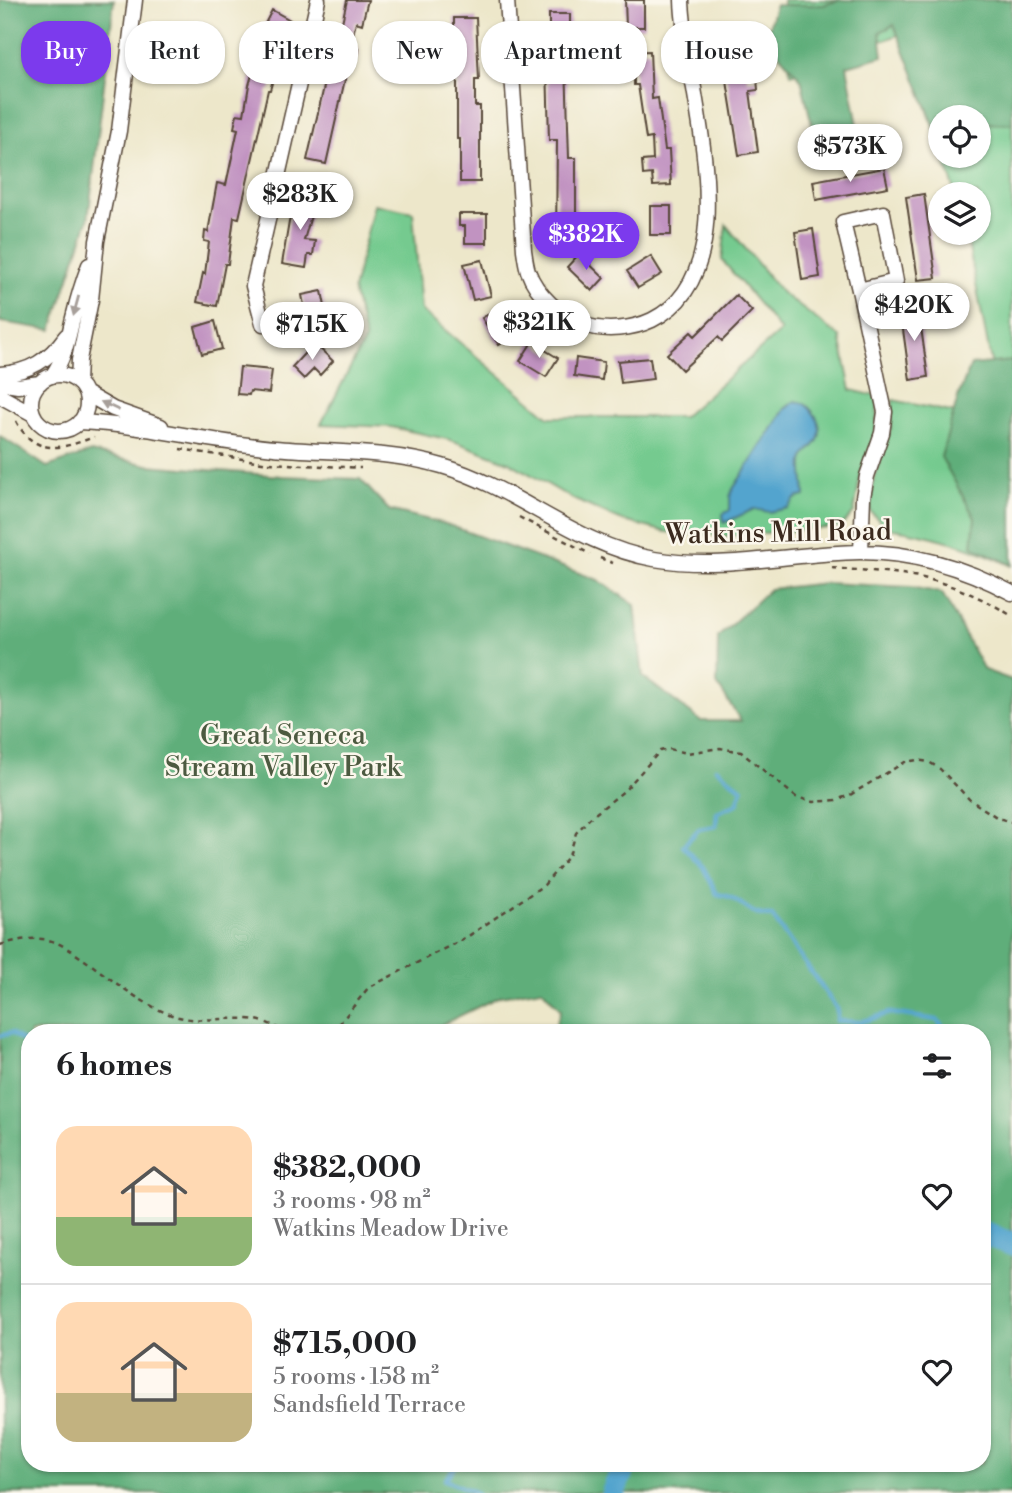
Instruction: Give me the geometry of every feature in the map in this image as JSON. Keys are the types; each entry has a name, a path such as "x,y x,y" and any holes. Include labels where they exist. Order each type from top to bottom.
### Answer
{"street":[{"path":"97,241 78,296 61,363 32,396 33,414 38,422 54,431 63,431 79,422 86,409 79,360 91,300 97,241 119,131 135,0"},
{"path":"263,324 253,286 318,0"},
{"path":"507,0 524,250 528,271 537,288 558,310 585,325 615,329 645,324 660,316 680,300 699,263 708,207 704,148 682,27 682,0"},
{"path":"859,289 896,281 883,214 843,222 885,412 882,433 867,476 863,497 861,552"},
{"path":"0,374 14,373 39,365 54,352 69,332"},
{"path":"0,383 18,386 46,379 70,378 81,388"},
{"name":"Watkins Mill Road","path":"81,388 113,409 182,434"},
{"path":"0,396 33,414"},
{"name":"Watkins Mill Road","path":"79,422 273,448 389,456 442,466 497,488 589,539 614,549 657,560 711,563 861,552 892,554 949,565 1012,593"}],"path":[{"path":"15,419 28,437 51,448 61,448 97,436"},
{"path":"339,1024 368,988 467,937 544,884 569,856 576,833 625,790 660,751 669,749 687,753 719,748 741,752 796,797 814,802 836,800 850,795 905,762 929,762 940,769 970,800 998,818 1012,822"},
{"path":"0,945 27,938 53,941 132,994 173,1015 208,1021 252,1019 268,1024"}],"green space":[{"path":"0,0 114,0 111,25 111,21 21,21 21,84 104,84 88,220 52,330 0,322"},
{"path":"783,0 1012,0 1012,566 951,542 886,528 870,511 874,478 891,428 893,400 1003,423 968,245 991,245 991,182 952,182 947,168 991,168 991,105 928,105 928,112 901,34 791,74 784,46"},
{"path":"840,0 1012,0 1012,124 991,123 991,105 928,105 928,110 894,25 880,32 883,56 847,66 861,142 818,150 801,79 778,53 778,21 771,21 775,5 823,5"},
{"path":"374,204 413,212 421,310 549,417 683,417 781,331 722,260 726,225 782,293 840,337 851,390 876,396 878,405 875,435 861,471 854,513 840,527 728,536 666,532 620,520 573,499 509,462 451,440 391,427 321,424 365,339 353,290"},
{"path":"1012,361 1012,565 972,546 975,518 941,457 959,394 971,365"},
{"name":"Great Seneca Stream Valley Park","path":"0,436 47,467 91,452 148,465 282,476 360,479 389,510 446,524 598,580 635,605 643,677 701,721 741,721 717,684 718,637 770,589 825,583 911,587 942,593 984,670 1012,680 1012,1493 0,1493"}],"water":[{"path":"795,401 806,405 815,415 820,434 803,462 805,496 796,498 788,508 769,512 754,509 724,523 723,514 730,510 733,489 785,409"}],"building":[{"path":"347,0 368,0 362,24 358,21 342,21"},
{"path":"625,0 644,0 644,21 626,21"},
{"path":"272,10 290,20 289,21 266,21"},
{"path":"549,14 570,14 570,21 549,21"},
{"path":"454,18 476,18 479,80 475,80 475,106 480,106 480,182 460,182 457,84 467,84 467,21 454,21"},
{"path":"647,51 650,51 652,99 658,98 665,150 669,150 671,185 653,186 652,174 643,175 642,161 653,160 652,138 646,139 638,85 634,84 647,84"},
{"path":"272,84 268,90 239,218 234,217 228,264 225,264 217,306 197,302 203,273 205,274 209,242 204,241 205,231 208,232 217,183 226,185 238,129 234,128 237,114 244,115 249,85"},
{"path":"325,84 344,84 326,164 307,160"},
{"path":"548,84 567,84 569,158 576,158 576,241 556,241 557,140 549,140"},
{"path":"727,84 757,84 758,90 750,91 758,152 739,155"},
{"path":"884,168 888,187 816,200 813,181"},
{"path":"299,190 317,195 304,240 315,241 313,255 308,255 306,268 282,264 289,222"},
{"path":"924,194 928,245 931,245 936,278 918,280 906,197"},
{"path":"650,206 671,206 671,235 650,235"},
{"path":"459,214 487,214 487,243 465,243 465,226 459,226"},
{"path":"813,229 820,277 802,280 795,232"},
{"path":"579,254 604,278 592,291 567,267"},
{"path":"651,256 662,274 638,288 627,271"},
{"path":"482,260 491,296 473,300 464,264"},
{"path":"322,291 328,322 308,326 302,295"},
{"path":"736,295 752,311 722,341 718,337 682,370 667,354 691,332 695,336"},
{"path":"918,306 928,377 910,380 900,308"},
{"path":"500,307 517,333 499,345 482,318"},
{"path":"215,321 222,349 202,354 195,327"},
{"path":"532,342 558,358 546,377 520,361"},
{"path":"314,343 333,361 320,375 314,369 304,379 292,367"},
{"path":"576,358 604,362 602,380 574,376"},
{"path":"650,358 653,379 621,383 618,361"},
{"path":"240,367 272,370 269,393 250,391 249,395 237,394"}],"waterway":[{"path":"716,768 742,789 737,804 717,812 716,826 699,829 683,846 703,867 717,894 733,899 755,913 772,916 837,1009 837,1021 861,1022 890,1013 937,1020 940,1024"},
{"path":"0,1036 11,1033 21,1040"},
{"path":"991,1236 1012,1244"},
{"path":"451,1472 445,1480 477,1493"},
{"path":"613,1493 621,1472"}]}
